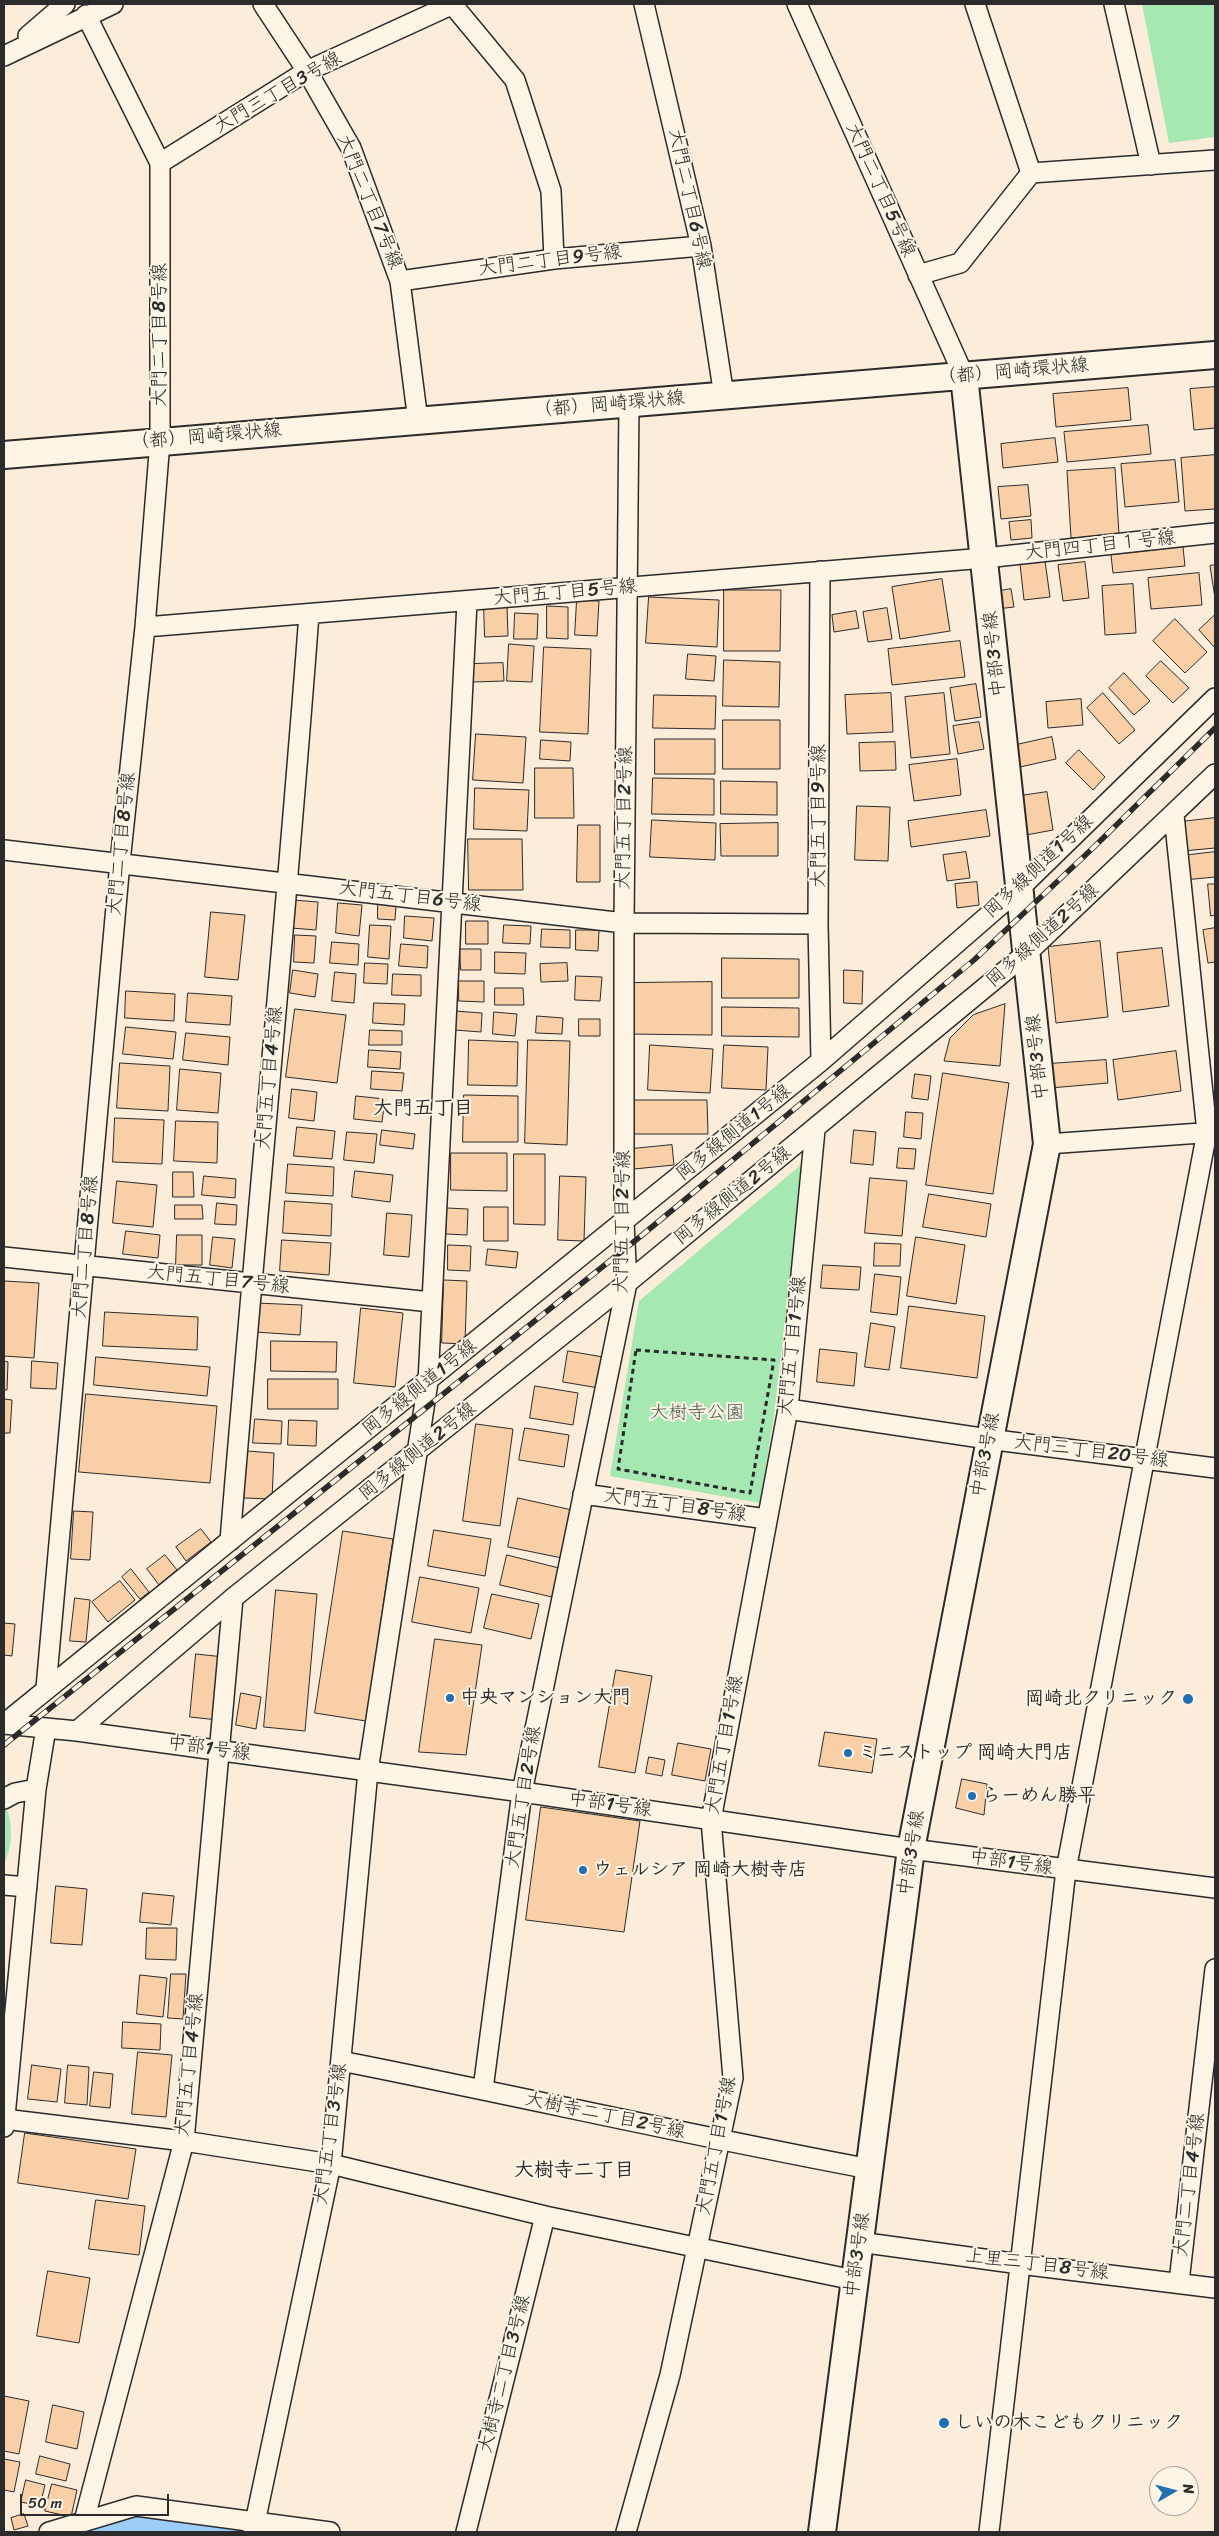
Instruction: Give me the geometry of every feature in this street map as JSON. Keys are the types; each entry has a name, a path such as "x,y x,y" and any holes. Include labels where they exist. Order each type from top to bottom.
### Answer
{"street":[{"path":"5,56 65,4"},
{"path":"5,56 86,15 113,4"},
{"name":"大門二丁目7号線","path":"263,4 307,71 351,148 400,281 418,421"},
{"path":"453,4 515,80 551,191 554,259"},
{"name":"大門三丁目3号線","path":"160,163 307,71 453,4"},
{"name":"大門二丁目6号線","path":"644,4 701,246 724,396"},
{"name":"大門二丁目5号線","path":"797,4 964,376"},
{"path":"975,4 1031,173"},
{"path":"1114,4 1151,165"},
{"name":"大門二丁目8号線","path":"46,1688 120,862 146,628 160,441 160,163 86,15"},
{"path":"918,275 960,263 1031,173 1215,160"},
{"name":"大門二丁目9号線","path":"400,281 554,259 701,246"},
{"name":"（都）岡崎環状線","path":"4,455 1215,355"},
{"name":"中部3号線","path":"822,2532 911,1849 988,1439 1047,1144 1028,952 964,376"},
{"name":"大門五丁目2号線","path":"483,2089 522,1792 582,1494 627,1284 624,1222 624,923 629,403"},
{"name":"大門四丁目１号線","path":"985,558 1215,533"},
{"name":"大門五丁目5号線","path":"146,628 985,558"},
{"name":"大門五丁目9号線","path":"820,571 818,924 821,1061"},
{"name":"大門五丁目3号線","path":"253,2527 330,2164 368,1771 428,1382 466,602"},
{"name":"大門五丁目4号線","path":"230,1541 251,1284 289,883 309,614"},
{"name":"岡多線側道1号線","path":"4,1724 46,1688 428,1382 821,1061 1020,888 1215,698"},
{"name":"岡多線側道2号線","path":"77,1731 233,1598 418,1453 627,1284 1028,952 1215,774"},
{"path":"989,2532 1066,1870 1211,1132 1174,815"},
{"name":"大門五丁目6号線","path":"4,850 452,901 624,923 818,924"},
{"name":"大門五丁目1号線","path":"626,2532 670,2375 733,2078 711,1820 788,1409 814,1130"},
{"path":"1047,1144 1211,1132"},
{"name":"大門五丁目7号線","path":"4,1256 432,1302"},
{"name":"大門三丁目20号線","path":"788,1409 988,1439 1215,1468"},
{"name":"大門五丁目8号線","path":"582,1494 767,1519"},
{"name":"大門五丁目4号線","path":"84,2521 184,2141 233,1598"},
{"name":"中部1号線","path":"4,1724 77,1731 522,1792 911,1849 1215,1888"},
{"path":"46,1728 36,1789 4,2122 184,2141 330,2164 545,2216 854,2280"},
{"path":"4,1799 15,1793 36,1789"},
{"path":"4,1885 27,1887"},
{"name":"大門二丁目4号線","path":"1179,2282 1215,1969"},
{"name":"大樹寺二丁目2号線","path":"341,2061 483,2089 719,2140 870,2169"},
{"name":"大樹寺二丁目3号線","path":"466,2532 545,2216"},
{"name":"上里三丁目8号線","path":"859,2242 1215,2288"},
{"path":"49,2532 136,2506 253,2527 330,2532"}],"path":[{"path":"636,1350 774,1360 750,1493 618,1469 636,1350"}],"green space":[{"path":"1142,4 1215,4 1215,137 1169,143"},
{"name":"大樹寺公園","path":"803,1163 774,1416 760,1503 610,1476 639,1301"},
{"path":"6,1807 9,1814 11,1836 4,1865 4,1809"}],"building":[{"path":"1215,387 1215,428 1194,430 1190,389"},
{"path":"1128,388 1131,420 1056,427 1053,394"},
{"path":"1148,425 1151,454 1067,462 1064,432"},
{"path":"1055,438 1058,462 1003,468 1001,444"},
{"path":"1215,455 1215,509 1185,511 1181,458"},
{"path":"1175,460 1179,502 1125,507 1121,464"},
{"path":"1115,468 1119,535 1071,538 1067,471"},
{"path":"1028,485 1031,516 1001,519 998,487"},
{"path":"1031,520 1032,538 1011,540 1009,522"},
{"path":"1183,547 1185,566 1113,573 1111,555"},
{"path":"1045,561 1050,597 1024,600 1020,564"},
{"path":"1085,562 1089,598 1063,601 1058,565"},
{"path":"1215,565 1215,598 1210,566"},
{"path":"1199,573 1202,605 1151,609 1148,578"},
{"path":"942,579 950,631 900,639 892,587"},
{"path":"1133,584 1136,633 1105,635 1102,586"},
{"path":"1011,589 1014,607 997,609 994,592"},
{"path":"724,590 781,590 780,651 724,651"},
{"path":"649,597 719,600 717,647 646,643"},
{"path":"577,600 599,601 597,636 575,635"},
{"path":"484,606 507,606 508,636 485,637"},
{"path":"547,606 568,607 568,639 547,638"},
{"path":"887,608 892,639 868,642 863,612"},
{"path":"856,611 859,628 834,632 832,615"},
{"path":"515,613 538,614 537,639 514,639"},
{"path":"1215,615 1215,648 1199,630"},
{"path":"1175,619 1207,652 1185,673 1153,641"},
{"path":"960,641 965,677 892,685 888,649"},
{"path":"509,644 534,646 532,682 507,681"},
{"path":"544,647 591,649 588,734 540,732"},
{"path":"688,654 716,656 714,681 686,679"},
{"path":"724,660 780,662 779,707 723,706"},
{"path":"1161,661 1189,688 1173,703 1146,676"},
{"path":"503,663 504,681 473,682 472,664"},
{"path":"1124,673 1150,701 1134,715 1109,688"},
{"path":"976,684 981,717 955,721 950,688"},
{"path":"891,693 893,732 847,734 845,695"},
{"path":"944,693 950,754 911,758 905,697"},
{"path":"1103,693 1135,730 1119,744 1087,708"},
{"path":"654,695 716,696 715,729 653,728"},
{"path":"1081,699 1083,725 1048,728 1046,702"},
{"path":"723,720 780,720 780,769 723,769"},
{"path":"979,722 984,749 958,754 953,726"},
{"path":"476,734 526,737 523,783 473,780"},
{"path":"1052,737 1056,759 1020,767 1016,745"},
{"path":"655,739 715,739 715,774 655,774"},
{"path":"541,740 571,742 570,761 540,759"},
{"path":"895,742 896,770 860,771 859,743"},
{"path":"1079,750 1105,777 1093,790 1066,763"},
{"path":"957,759 961,795 914,801 909,765"},
{"path":"535,768 573,768 574,818 535,818"},
{"path":"653,778 714,779 714,815 652,814"},
{"path":"721,781 777,782 777,815 721,814"},
{"path":"475,788 529,790 527,831 474,829"},
{"path":"1047,792 1053,830 1026,835 1020,796"},
{"path":"857,806 890,807 888,861 855,860"},
{"path":"986,810 990,836 911,847 908,821"},
{"path":"1215,818 1215,848 1183,851 1180,822"},
{"path":"652,820 716,823 715,860 650,857"},
{"path":"778,823 778,856 721,856 720,824"},
{"path":"578,825 600,825 600,882 577,882"},
{"path":"468,839 522,839 523,890 469,890"},
{"path":"966,852 970,878 947,881 943,855"},
{"path":"1215,852 1215,877 1184,880 1181,856"},
{"path":"977,882 979,905 957,908 955,884"},
{"path":"1208,884 1215,884 1215,915 1211,916"},
{"path":"293,900 318,902 316,930 291,928"},
{"path":"338,903 362,905 359,936 336,933"},
{"path":"378,904 396,905 395,920 378,919"},
{"path":"211,912 245,915 238,980 205,977"},
{"path":"405,916 434,918 432,941 404,938"},
{"path":"466,921 488,921 488,944 466,944"},
{"path":"370,925 391,926 389,959 368,957"},
{"path":"504,925 531,926 530,944 503,943"},
{"path":"1215,928 1215,962 1208,963 1203,930"},
{"path":"542,929 570,930 570,948 541,947"},
{"path":"576,930 599,930 598,951 576,950"},
{"path":"295,935 316,936 314,963 294,962"},
{"path":"1100,941 1108,1017 1056,1023 1048,947"},
{"path":"332,942 359,944 358,965 330,963"},
{"path":"401,944 428,946 427,968 399,966"},
{"path":"1162,948 1169,1006 1123,1012 1117,953"},
{"path":"460,949 481,949 481,970 461,970"},
{"path":"495,952 526,953 525,974 495,973"},
{"path":"722,958 799,959 799,998 722,998"},
{"path":"365,963 388,964 387,984 364,983"},
{"path":"567,963 568,981 541,982 540,964"},
{"path":"293,970 318,974 315,997 290,993"},
{"path":"844,970 863,971 862,1004 844,1003"},
{"path":"335,972 356,974 354,1003 332,1001"},
{"path":"393,974 421,975 421,996 392,995"},
{"path":"576,976 602,977 600,1001 575,1000"},
{"path":"459,981 484,981 484,1002 459,1001"},
{"path":"712,982 712,1035 628,1034 628,983"},
{"path":"495,988 523,988 524,1005 495,1005"},
{"path":"126,991 175,994 174,1021 125,1018"},
{"path":"188,993 232,996 230,1025 186,1022"},
{"path":"374,1003 405,1004 404,1025 373,1023"},
{"path":"1005,1004 1000,1066 944,1061 950,1038 973,1015"},
{"path":"722,1007 799,1008 799,1037 722,1036"},
{"path":"295,1009 346,1015 337,1083 286,1077"},
{"path":"455,1011 482,1013 481,1032 454,1030"},
{"path":"494,1012 517,1014 515,1036 493,1034"},
{"path":"537,1016 563,1018 562,1034 536,1033"},
{"path":"579,1019 600,1019 600,1036 579,1036"},
{"path":"126,1027 176,1032 173,1059 123,1054"},
{"path":"370,1030 402,1031 402,1045 369,1045"},
{"path":"186,1033 230,1037 228,1065 183,1060"},
{"path":"469,1040 518,1042 517,1086 468,1085"},
{"path":"528,1040 570,1041 567,1145 525,1143"},
{"path":"650,1045 713,1049 710,1093 648,1090"},
{"path":"724,1045 768,1047 766,1090 722,1088"},
{"path":"369,1050 401,1052 400,1069 368,1067"},
{"path":"1176,1051 1181,1091 1118,1100 1113,1060"},
{"path":"1106,1060 1108,1083 1050,1088 1048,1064"},
{"path":"120,1063 170,1066 168,1111 117,1108"},
{"path":"180,1069 221,1073 218,1113 177,1110"},
{"path":"372,1071 404,1073 402,1091 371,1089"},
{"path":"943,1073 1009,1083 993,1194 926,1185"},
{"path":"915,1074 931,1076 928,1100 912,1098"},
{"path":"292,1089 317,1092 314,1121 289,1118"},
{"path":"464,1095 518,1096 518,1142 463,1142"},
{"path":"356,1096 385,1099 382,1122 354,1119"},
{"path":"626,1100 707,1100 708,1134 627,1134"},
{"path":"906,1112 923,1113 921,1139 904,1137"},
{"path":"115,1118 164,1120 162,1164 113,1162"},
{"path":"176,1121 218,1122 217,1163 174,1161"},
{"path":"297,1127 335,1131 332,1159 294,1156"},
{"path":"382,1130 415,1134 413,1149 380,1145"},
{"path":"854,1130 876,1132 873,1165 851,1163"},
{"path":"347,1132 377,1134 374,1163 344,1160"},
{"path":"672,1145 674,1165 634,1169 632,1149"},
{"path":"899,1148 916,1149 914,1169 897,1168"},
{"path":"451,1153 507,1153 507,1191 451,1190"},
{"path":"514,1154 545,1154 545,1225 514,1224"},
{"path":"288,1164 334,1167 333,1196 286,1193"},
{"path":"355,1171 393,1175 390,1202 352,1197"},
{"path":"173,1172 193,1172 194,1197 173,1197"},
{"path":"204,1176 236,1179 235,1198 202,1195"},
{"path":"560,1176 586,1177 584,1241 558,1240"},
{"path":"870,1178 907,1181 902,1236 865,1233"},
{"path":"117,1181 157,1185 153,1227 113,1223"},
{"path":"929,1194 991,1204 986,1237 923,1227"},
{"path":"285,1201 332,1204 331,1236 283,1233"},
{"path":"217,1203 237,1205 236,1225 215,1224"},
{"path":"175,1205 202,1205 203,1219 175,1219"},
{"path":"484,1207 508,1207 508,1241 484,1241"},
{"path":"447,1208 468,1209 467,1235 446,1234"},
{"path":"387,1213 412,1215 409,1257 384,1255"},
{"path":"126,1231 160,1235 158,1258 123,1254"},
{"path":"177,1235 202,1235 202,1265 176,1265"},
{"path":"213,1237 235,1239 232,1268 210,1265"},
{"path":"916,1237 965,1245 956,1304 907,1296"},
{"path":"282,1240 331,1243 329,1275 280,1271"},
{"path":"875,1243 901,1244 900,1266 874,1266"},
{"path":"448,1245 471,1246 470,1271 448,1270"},
{"path":"488,1249 518,1252 516,1268 486,1265"},
{"path":"823,1265 861,1267 859,1290 821,1288"},
{"path":"875,1274 901,1277 897,1315 871,1312"},
{"path":"444,1280 467,1281 465,1344 442,1343"},
{"path":"4,1281 39,1283 34,1358 4,1356"},
{"path":"256,1303 302,1305 300,1335 255,1332"},
{"path":"909,1306 985,1316 977,1378 901,1368"},
{"path":"361,1308 403,1313 395,1387 354,1383"},
{"path":"105,1312 198,1317 197,1350 103,1346"},
{"path":"871,1323 895,1327 889,1370 865,1367"},
{"path":"271,1341 337,1342 336,1372 271,1371"},
{"path":"820,1349 857,1353 854,1386 817,1382"},
{"path":"568,1351 603,1357 599,1388 563,1382"},
{"path":"96,1357 210,1367 207,1396 94,1385"},
{"path":"4,1361 8,1362 7,1390 4,1390"},
{"path":"32,1361 58,1363 56,1389 31,1388"},
{"path":"268,1379 338,1379 338,1409 268,1409"},
{"path":"535,1386 578,1393 573,1425 530,1418"},
{"path":"86,1394 217,1406 210,1483 79,1472"},
{"path":"4,1399 12,1400 10,1433 4,1433"},
{"path":"255,1419 282,1421 281,1444 253,1443"},
{"path":"289,1420 317,1421 316,1446 288,1445"},
{"path":"476,1424 513,1429 500,1526 463,1521"},
{"path":"525,1428 569,1435 564,1467 519,1460"},
{"path":"247,1451 274,1453 272,1499 244,1498"},
{"path":"518,1498 572,1510 562,1558 508,1547"},
{"path":"74,1511 93,1512 90,1560 71,1559"},
{"path":"201,1529 211,1542 186,1561 176,1547"},
{"path":"434,1530 491,1539 485,1576 428,1566"},
{"path":"343,1531 393,1539 366,1721 315,1713"},
{"path":"165,1555 177,1570 159,1585 147,1569"},
{"path":"507,1555 559,1568 552,1597 500,1585"},
{"path":"131,1569 149,1592 140,1599 122,1577"},
{"path":"420,1577 479,1588 471,1633 412,1622"},
{"path":"120,1581 135,1600 108,1622 92,1602"},
{"path":"276,1590 317,1594 305,1731 264,1727"},
{"path":"492,1594 539,1604 531,1639 484,1628"},
{"path":"75,1598 90,1600 86,1642 70,1641"},
{"path":"4,1623 15,1624 12,1656 4,1655"},
{"name":"中央マンション大門","path":"435,1639 482,1645 466,1755 419,1752"},
{"path":"196,1654 224,1657 218,1720 190,1717"},
{"path":"616,1670 652,1676 635,1773 599,1767"},
{"path":"241,1693 261,1697 256,1729 236,1725"},
{"name":"ミニストップ 岡崎大門店","path":"825,1732 877,1739 872,1773 819,1766"},
{"path":"678,1743 711,1749 705,1781 672,1775"},
{"path":"649,1757 665,1760 662,1776 646,1773"},
{"name":"らーめん勝平","path":"962,1779 987,1784 984,1815 956,1808"},
{"name":"ウェルシア 岡崎大樹寺店","path":"541,1807 640,1821 624,1932 526,1920"},
{"path":"56,1886 87,1889 82,1945 51,1943"},
{"path":"143,1893 174,1896 171,1925 140,1922"},
{"path":"147,1928 177,1928 176,1960 146,1959"},
{"path":"171,1974 186,1974 183,2019 168,2018"},
{"path":"140,1975 167,1978 163,2017 137,2014"},
{"path":"123,2022 161,2024 160,2050 122,2048"},
{"path":"138,2052 172,2055 166,2117 132,2114"},
{"path":"32,2065 61,2069 57,2102 28,2099"},
{"path":"68,2065 89,2067 87,2105 65,2103"},
{"path":"94,2072 113,2074 110,2108 90,2106"},
{"path":"25,2133 136,2149 128,2199 18,2183"},
{"path":"96,2200 145,2206 139,2255 89,2249"},
{"path":"48,2271 90,2278 79,2343 37,2336"},
{"path":"4,2396 29,2401 19,2454 4,2451"},
{"path":"53,2405 84,2412 77,2449 46,2442"},
{"path":"40,2456 70,2464 66,2481 36,2474"},
{"path":"4,2459 20,2462 14,2492 4,2490"},
{"path":"26,2480 45,2485 40,2506 21,2502"},
{"path":"52,2484 77,2490 71,2517 45,2511"},
{"path":"24,2514 28,2526 14,2530 11,2518"}],"waterway":[{"path":"110,2532 151,2520 236,2532"}],"railway":[{"path":"4,1745 641,1236 974,960 1094,847 1215,728"}],"place":[{"name":"中央マンション大門","path":"450,1698"},
{"name":"岡崎北クリニック","path":"1188,1699"},
{"name":"ミニストップ 岡崎大門店","path":"848,1753"},
{"name":"らーめん勝平","path":"972,1796"},
{"name":"ウェルシア 岡崎大樹寺店","path":"583,1870"},
{"name":"しいの木こどもクリニック","path":"944,2423"}],"district":[{"name":"大門五丁目","path":"423,1109"},
{"name":"大樹寺二丁目","path":"574,2171"}]}
